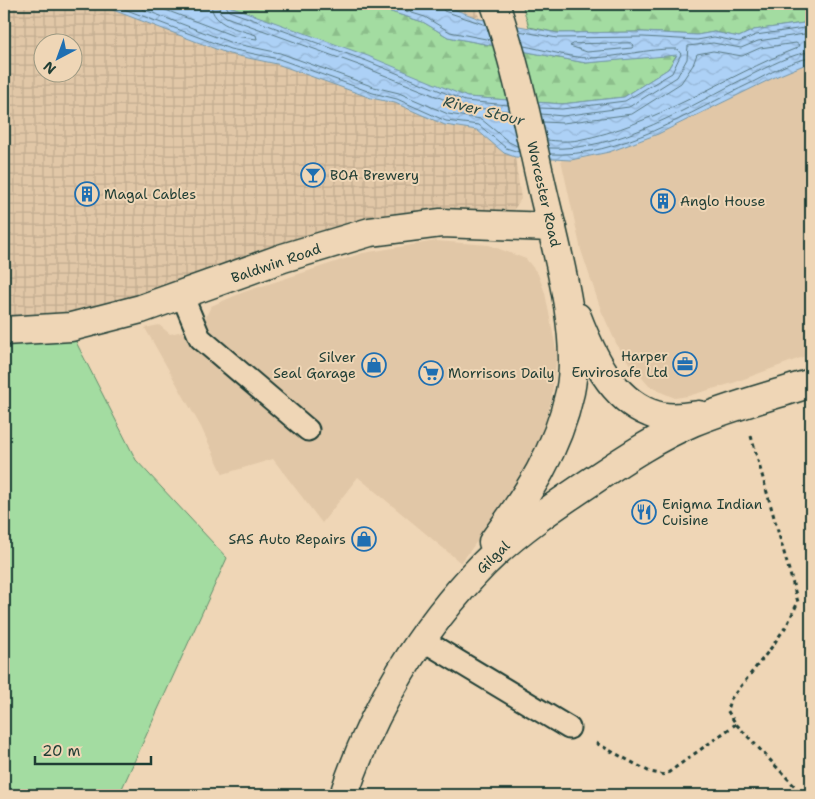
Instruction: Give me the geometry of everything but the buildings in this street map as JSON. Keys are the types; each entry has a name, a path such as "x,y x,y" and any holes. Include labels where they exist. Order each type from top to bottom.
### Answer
{"main road":[{"name":"Worcester Road","path":"496,4 518,82 561,269"},
{"name":"Baldwin Road","path":"4,331 71,327 142,309 284,258 370,232 441,223 552,227"},
{"path":"561,269 576,316 593,355 610,380 627,398 650,414 668,417 687,417 737,407 811,382"},
{"path":"449,602 536,480 560,432 572,375 572,340 561,269"},
{"name":"Gilgal","path":"344,795 370,728 421,640 449,602 485,563 516,535 580,489 667,434 708,416 737,407"}],"lane":[{"path":"182,295 200,338 308,430"},
{"path":"421,640 569,728"}],"path":[{"path":"737,407 798,602 787,625 772,648 730,700 727,710 736,724 803,795"},
{"path":"569,728 650,772 665,775 736,724"}],"shaded area":[{"path":"4,4 97,4 229,54 277,64 371,98 395,103 445,125 477,130 504,152 515,157 521,199 512,212 283,258 4,331"},
{"path":"440,4 474,4 480,19 450,7"},
{"path":"811,62 811,354 733,383 688,396 675,398 663,393 649,386 629,363 616,343 601,310 581,250 561,160 580,159 609,152 658,134 775,76"},
{"name":"Silver Seal Garage","path":"436,241 489,245 526,259 538,274 545,293 557,354 551,401 538,447 521,481 461,563 358,477 322,523 273,459 223,474 201,427 145,328 159,325 170,334 196,328 202,325 211,306 244,292 363,253"}],"green space":[{"path":"224,4 366,4 423,22 448,37 586,63 677,54 668,69 624,97 562,104 467,97"},
{"path":"522,4 811,4 811,22 754,30 739,37 714,32 697,35 643,32 558,33 529,27"},
{"path":"71,327 77,344 136,460 227,558 119,795 4,795 4,331"}],"water":[{"name":"River Stour","path":"97,4 224,4 368,56 467,97 562,104 624,97 668,69 677,55 586,63 448,37 423,22 366,4 440,4 480,19 558,33 643,32 697,35 714,32 739,37 754,30 811,22 811,62 775,77 658,134 609,152 571,160 515,157 504,153 477,130 445,125 395,103 371,98 277,64 229,54"}],"place":[{"name":"BOA Brewery","path":"313,175"},
{"name":"Magal Cables","path":"87,194"},
{"name":"Anglo House","path":"663,201"},
{"name":"Harper Envirosafe Ltd","path":"685,364"},
{"name":"Silver Seal Garage","path":"374,365"},
{"name":"Morrisons Daily","path":"431,373"},
{"name":"Enigma Indian Cuisine","path":"644,512"},
{"name":"SAS Auto Repairs","path":"364,539"}]}
